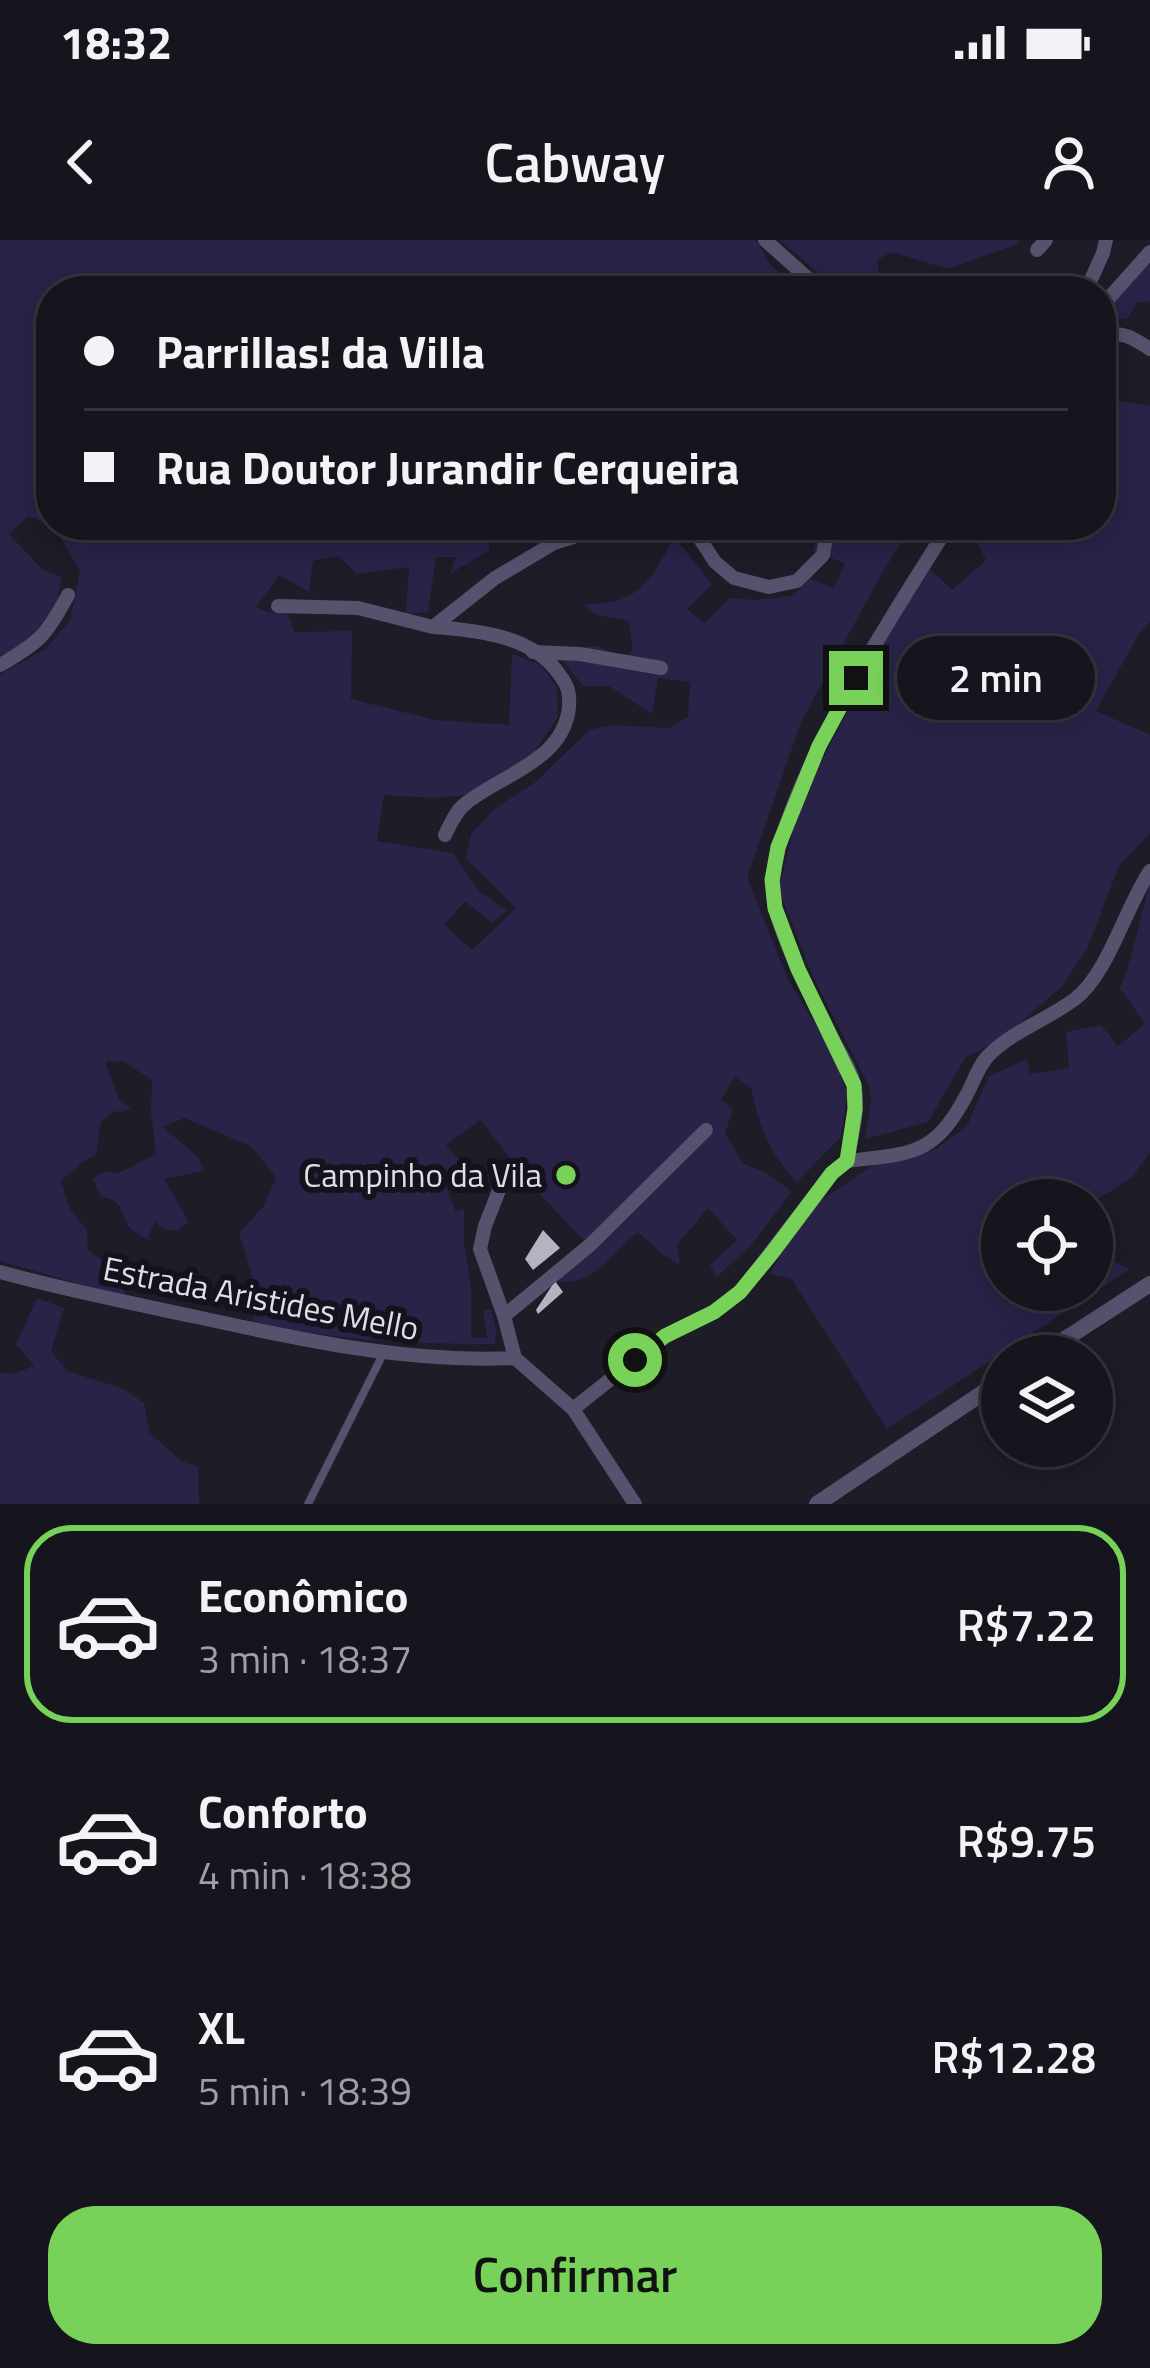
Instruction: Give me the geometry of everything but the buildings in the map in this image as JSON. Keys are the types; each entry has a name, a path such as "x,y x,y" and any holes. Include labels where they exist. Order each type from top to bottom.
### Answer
{"street":[{"path":"1093,276 1106,240"},
{"path":"766,241 805,276"},
{"path":"1116,290 1150,252"},
{"path":"1116,333 1150,349"},
{"path":"433,627 495,578 564,540"},
{"path":"701,540 715,562 734,578 769,587 797,581 823,555 826,540"},
{"path":"847,1161 854,1085 798,969 775,908 772,880 778,847 819,746 940,540"},
{"path":"0,665 35,644 68,596"},
{"path":"278,606 358,608 433,627 476,630 506,638 555,668 570,690 568,720 558,739 535,761 465,804 445,835"},
{"path":"533,652 580,654 662,668"},
{"path":"573,1409 665,1336 714,1312 740,1292 832,1173 847,1161 911,1153 930,1144 956,1114 985,1058 1016,1032 1078,997 1102,965 1150,871"},
{"path":"504,1316 590,1245 706,1130"},
{"path":"505,1175 480,1249 515,1358 573,1409 635,1504"},
{"name":"Estrada Aristides Mello","path":"0,1272 245,1328 383,1352 462,1360 515,1358"},
{"path":"1071,1335 1150,1284"},
{"path":"818,1504 981,1394"}],"lane":[{"path":"308,1504 383,1352"}],"shaded area":[{"path":"0,240 756,240 771,266 785,276 36,276 36,519 28,516 9,534 43,570 62,577 45,628 0,656"},
{"path":"780,240 1020,240 948,269 892,252 878,259 878,276 822,276"},
{"path":"1150,259 1150,301 1137,303 1127,319 1116,319 1116,300"},
{"path":"1116,400 1150,406 1150,622 1096,711 1150,735 1150,833 1119,866 1087,949 1062,986 1004,1037 965,1058 928,1122 865,1139 869,1086 812,975 779,890 793,830 822,760 925,564 952,590 986,560 976,540 1116,540"},
{"path":"62,540 490,540 489,550 450,574 456,557 436,557 428,612 406,614 409,567 356,574 339,556 313,561 309,592 279,575 256,607 288,614 294,632 352,631 351,699 435,720 509,725 512,654 541,665 557,688 558,717 533,754 465,795 384,795 377,841 453,853 478,890 507,911 492,923 465,901 444,925 472,950 516,908 466,858 471,834 496,808 537,781 589,730 613,725 669,728 688,717 690,682 658,678 652,714 609,686 583,686 554,649 598,646 625,660 633,649 629,621 596,615 584,604 619,600 641,588 674,540 712,584 687,609 704,623 730,598 792,596 810,579 834,588 845,563 813,552 815,540 903,540 801,722 747,878 789,982 832,1051 847,1094 841,1137 797,1182 766,1139 751,1088 735,1077 721,1099 733,1110 725,1133 742,1163 767,1173 792,1192 750,1246 717,1277 710,1265 737,1240 708,1208 677,1245 680,1265 638,1232 592,1273 558,1281 586,1243 480,1120 446,1145 475,1179 465,1183 455,1176 446,1185 456,1212 464,1209 471,1338 487,1338 483,1309 491,1310 495,1344 373,1340 253,1321 256,1289 239,1233 264,1206 276,1178 251,1146 184,1118 163,1127 199,1158 204,1171 164,1179 189,1222 177,1231 155,1222 147,1239 134,1231 118,1205 101,1197 93,1179 103,1172 119,1173 156,1154 152,1080 124,1062 105,1061 119,1099 131,1109 114,1112 101,1122 96,1155 61,1181 69,1208 87,1230 88,1250 122,1276 125,1297 0,1261 0,674 46,649 70,620 80,571"},
{"path":"1150,883 1150,1152 1132,1177 1113,1189 1113,1179 981,1179 981,1311 1066,1311 1030,1335 981,1335 981,1367 887,1429 791,1278 770,1274 802,1213 872,1166 936,1149 967,1126 989,1076 1027,1059 1030,1074 1069,1068 1066,1032 1101,1025 1118,1046 1145,1024 1120,988"},
{"path":"1113,1262 1130,1269 1113,1280"},
{"path":"37,1298 64,1308 51,1351 67,1371 124,1389 144,1403 150,1433 181,1461 198,1467 199,1504 0,1504 0,1372 11,1374 35,1366 16,1345"}],"place":[{"name":"Campinho da Vila","path":"566,1175"}],"route":[{"path":"635,1360 665,1336 714,1312 740,1292 832,1173 847,1161 854,1085 798,969 775,908 772,880 778,847 819,746 856,678"}]}
